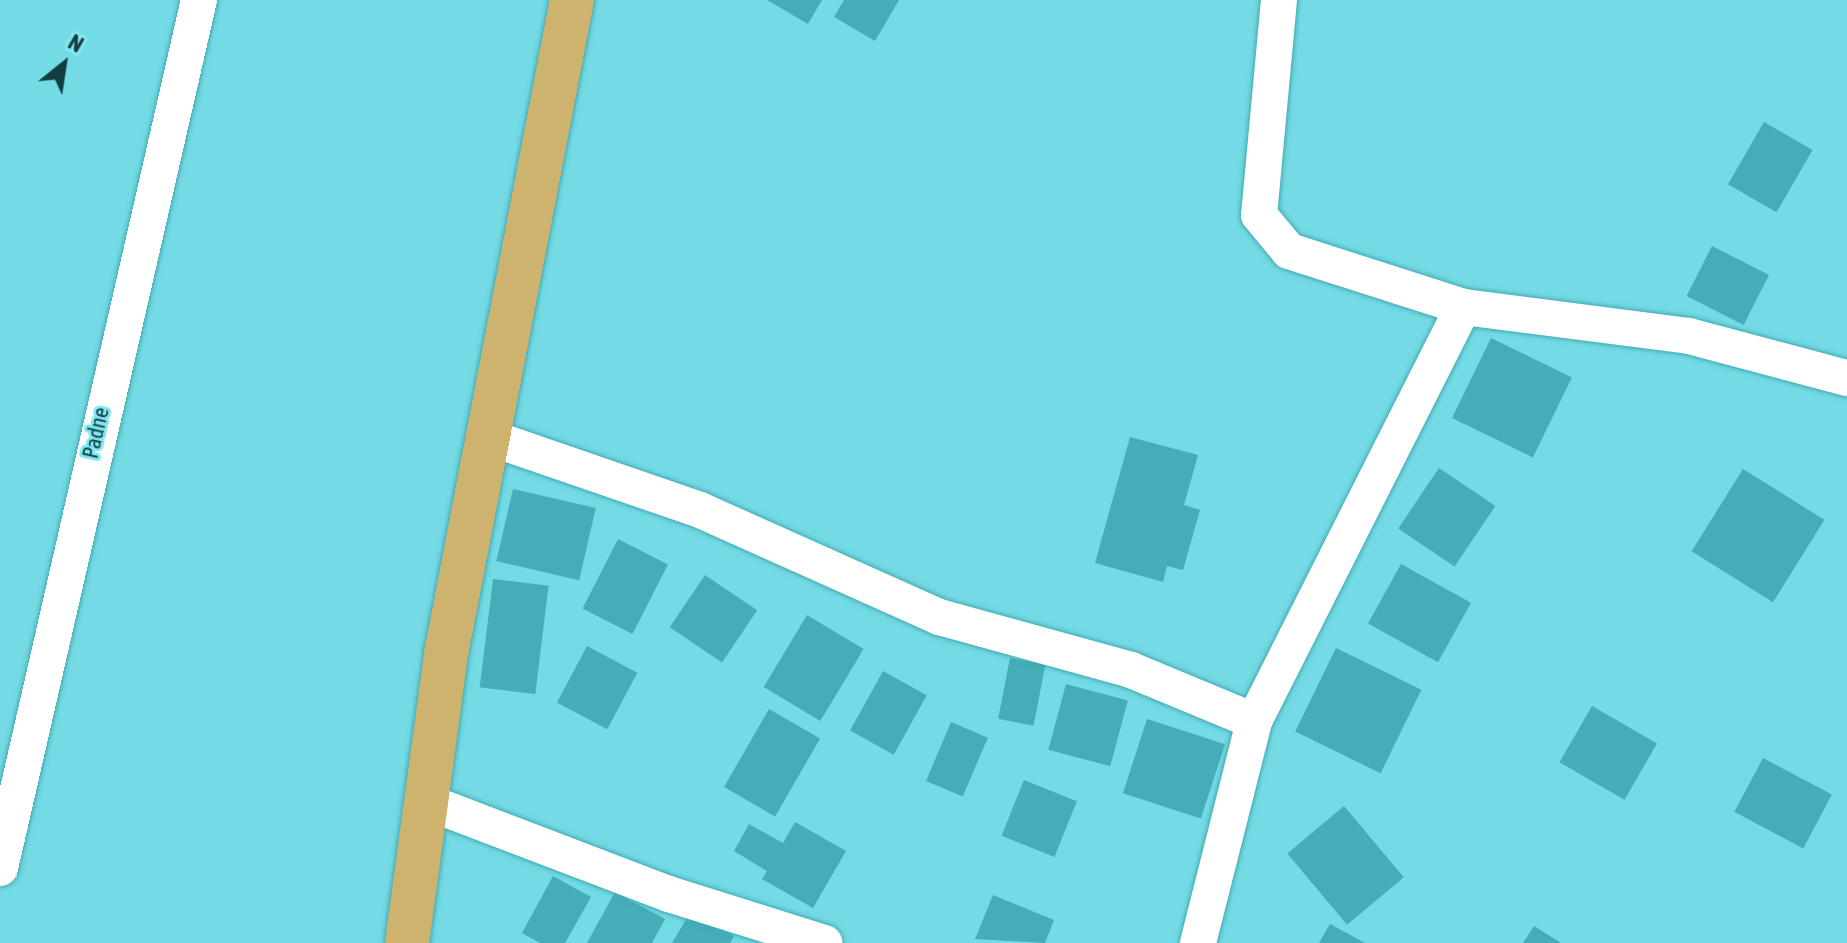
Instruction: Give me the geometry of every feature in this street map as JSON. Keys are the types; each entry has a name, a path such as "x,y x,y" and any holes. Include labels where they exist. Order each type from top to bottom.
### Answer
{"main road":[{"path":"407,943 447,649 491,438 568,1"}],"street":[{"name":"Padne","path":"0,868 199,0"},
{"path":"1279,0 1259,215 1289,251 1463,307 1689,336 1847,378"},
{"path":"1198,943 1254,721 1463,307"},
{"path":"491,438 700,510 939,617 1131,670 1254,721"},
{"path":"425,801 669,894 824,943"}],"building":[{"path":"767,0 822,0 808,24"},
{"path":"844,0 899,0 875,41 834,17"},
{"path":"1764,122 1812,150 1776,212 1728,184"},
{"path":"1712,246 1769,275 1744,325 1687,296"},
{"path":"1491,338 1572,377 1533,457 1452,418"},
{"path":"1130,437 1198,455 1184,505 1200,510 1183,570 1167,566 1163,582 1095,563"},
{"path":"1439,468 1495,506 1455,567 1398,529"},
{"path":"1743,469 1824,520 1773,602 1692,551"},
{"path":"513,489 596,508 579,580 496,561"},
{"path":"618,539 668,564 632,634 583,608"},
{"path":"1401,564 1471,603 1438,662 1368,623"},
{"path":"705,575 757,610 722,662 670,627"},
{"path":"493,579 549,586 535,694 480,687"},
{"path":"807,615 864,649 820,721 764,687"},
{"path":"587,646 637,673 607,729 557,703"},
{"path":"1336,648 1421,690 1381,773 1295,732"},
{"path":"1010,658 1045,665 1034,726 998,719"},
{"path":"883,671 927,695 894,755 850,730"},
{"path":"1066,684 1128,701 1110,766 1048,750"},
{"path":"1592,706 1657,744 1624,800 1560,762"},
{"path":"769,709 820,738 775,816 724,787"},
{"path":"1147,719 1225,744 1201,819 1123,793"},
{"path":"951,722 988,738 963,797 926,781"},
{"path":"1763,758 1832,795 1803,848 1734,812"},
{"path":"1024,780 1077,801 1054,857 1002,836"},
{"path":"1344,806 1404,877 1347,925 1287,854"},
{"path":"795,822 846,851 813,908 762,879 767,871 734,851 749,824 783,843"},
{"path":"553,876 591,897 565,943 540,943 522,933"},
{"path":"615,892 665,919 652,943 587,943"},
{"path":"993,895 1054,920 1045,943 975,939"},
{"path":"691,911 734,936 730,943 672,943"},
{"path":"1330,924 1365,943 1319,943"},
{"path":"1534,926 1561,943 1523,943"}]}
